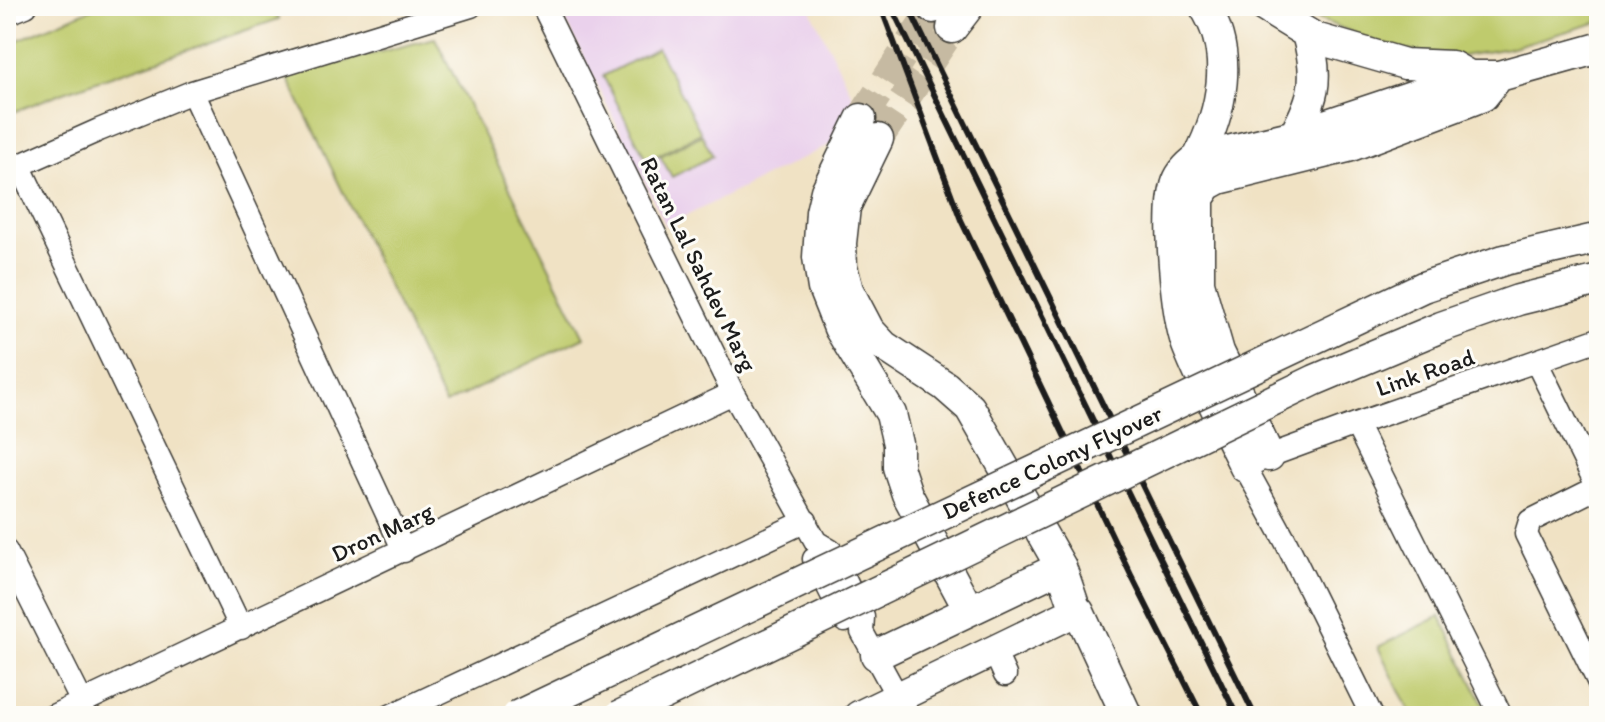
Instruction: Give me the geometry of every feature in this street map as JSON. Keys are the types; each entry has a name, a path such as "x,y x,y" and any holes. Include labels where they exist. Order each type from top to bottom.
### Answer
{"street":[{"path":"6,14 26,6"},
{"path":"241,628 13,169 192,92 471,6"},
{"name":"Ratan Lal Sahdev Marg","path":"543,6 733,393 816,542 831,551 863,617 869,643 904,707"},
{"path":"1198,158 1213,125 1223,89 1221,48 1204,6"},
{"path":"1263,6 1307,34 1405,64 1452,66 1485,83"},
{"path":"1280,165 1305,118 1314,83 1313,57 1307,34"},
{"path":"1257,462 1186,343 1176,294 1173,202 1176,185 1190,163 1198,158 1485,83 1599,48"},
{"path":"1372,716 1285,540 1219,352 1199,283 1198,206 1202,192 1219,179 1348,147 1485,83"},
{"path":"192,92 404,551"},
{"path":"961,613 907,494 898,467 898,444 891,414 839,328 823,288 818,257 821,212 826,191 870,129 842,223 842,267 848,290 869,330 884,346 945,386 970,408 1061,567 1080,616 1127,716"},
{"name":"Defence Colony Flyover","path":"517,716 1423,287 1504,260 1599,238"},
{"name":"Defence Colony Flyover","path":"619,716 1315,380 1441,327 1518,300 1599,280"},
{"name":"Link Road","path":"1257,462 1599,339"},
{"path":"1536,361 1598,489 1530,521 1526,534 1599,683"},
{"name":"Dron Marg","path":"53,716 733,393"},
{"path":"1356,424 1501,716"},
{"path":"390,716 806,521"},
{"path":"6,551 83,704"},
{"path":"869,643 961,613 1061,567"},
{"path":"961,613 949,634 955,651 963,657 992,662"},
{"path":"859,716 904,707 1080,616"}],"shaded area":[{"path":"559,6 809,6 858,107 841,139 666,226"}],"green space":[{"path":"98,6 274,6 279,19 61,93 6,115 6,45"},
{"path":"1286,6 1599,6 1599,22 1509,48 1445,59 1379,43"},
{"path":"435,38 584,337 445,404 287,76"},
{"path":"657,48 701,133 647,161 603,76"},
{"path":"702,135 713,156 672,177 660,156"},
{"path":"1440,616 1489,716 1412,716 1378,647"}],"tunnel":[{"path":"861,119 933,8"},
{"path":"878,139 952,28"}],"railway":[{"path":"891,6 1237,716"},
{"path":"908,6 1255,716"},
{"path":"882,10 961,220 1202,716"}]}
